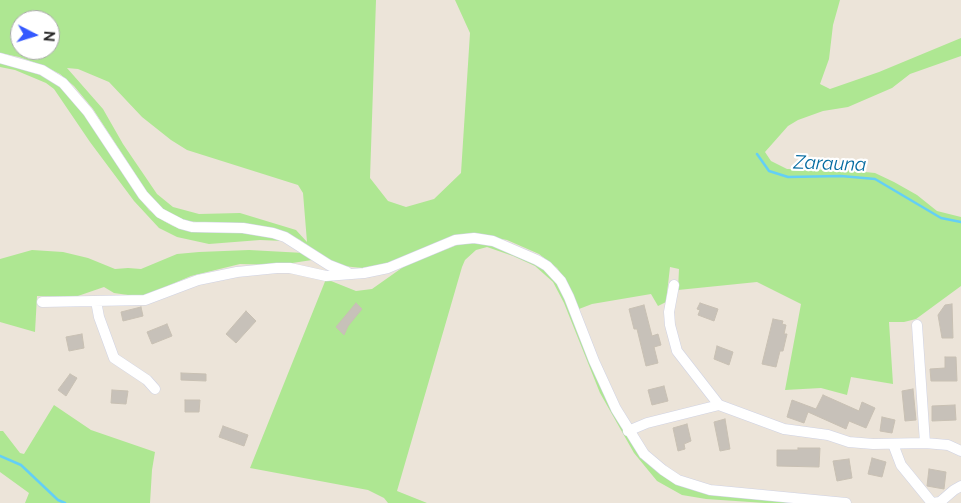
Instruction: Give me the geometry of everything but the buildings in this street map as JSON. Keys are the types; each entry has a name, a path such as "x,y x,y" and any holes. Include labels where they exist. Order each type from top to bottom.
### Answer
{"street":[{"path":"0,58 42,70 63,83 88,112 143,195 160,213 176,222 192,227 243,228 272,232 286,237 329,265 350,273"},
{"path":"42,302 146,300 198,280 237,272 290,268 326,276 364,273 388,268 443,244 464,238 493,241 537,260 561,281 569,296 604,387 628,431 644,454 653,462 678,480 710,490 846,503"},
{"path":"674,285 669,312 670,325 677,351 719,405 784,429 828,435 849,442 926,443 948,445 961,452"},
{"path":"96,301 99,318 114,358 147,380 155,389"},
{"path":"916,325 926,443"},
{"path":"628,431 647,423 719,405"},
{"path":"893,444 902,465 932,503 940,502 961,486"}],"green space":[{"path":"0,0 376,0 370,178 388,201 406,207 434,199 461,173 470,33 455,0 840,0 833,25 829,59 820,84 830,89 879,72 961,38 961,56 910,74 892,88 848,107 823,111 798,120 788,126 765,152 771,161 787,169 845,170 875,173 917,195 937,211 961,217 961,286 916,319 904,322 889,322 893,384 851,377 847,395 821,388 785,390 801,304 757,282 678,290 679,269 670,267 666,302 658,306 651,294 592,304 579,309 568,284 557,268 539,254 507,240 475,234 462,234 386,264 362,268 343,266 327,259 300,240 279,230 186,221 165,211 153,201 93,109 74,86 60,74 27,60 60,60 60,10 10,10 10,55 0,53","holes":["67,68 78,69 109,82 142,117 187,150 298,185 303,193 307,242 296,230 240,213 199,214 173,207 157,194 123,144 103,109"]},
{"path":"0,62 50,78 69,91 135,192 149,210 164,221 173,226 191,231 258,233 284,241 260,240 209,244 177,237 159,228 134,201 90,142 54,89 46,83 15,70 0,67"},
{"path":"477,241 502,247 538,264 554,279 565,295 603,392 668,479 822,503 765,503 706,499 682,495 657,481 634,453 600,393 564,303 553,282 535,266 487,247 476,250 465,260 462,267 397,491 427,503 388,503 384,498 368,490 250,468 326,279 356,291 372,289 406,265 462,243"},
{"path":"32,250 63,252 88,258 115,269 141,269 177,254 199,252 249,250 304,253 312,260 279,265 240,264 191,276 142,297 114,293 104,287 75,297 37,296 35,332 0,322 0,259"},
{"path":"54,405 91,430 155,452 150,503 25,503 29,493 0,472 0,431 3,431 20,453 24,454"}],"waterway":[{"name":"Zarauna","path":"757,154 769,171 788,177 841,176 875,179 941,218 961,222"},
{"path":"0,456 21,465 58,500 65,503"}]}
